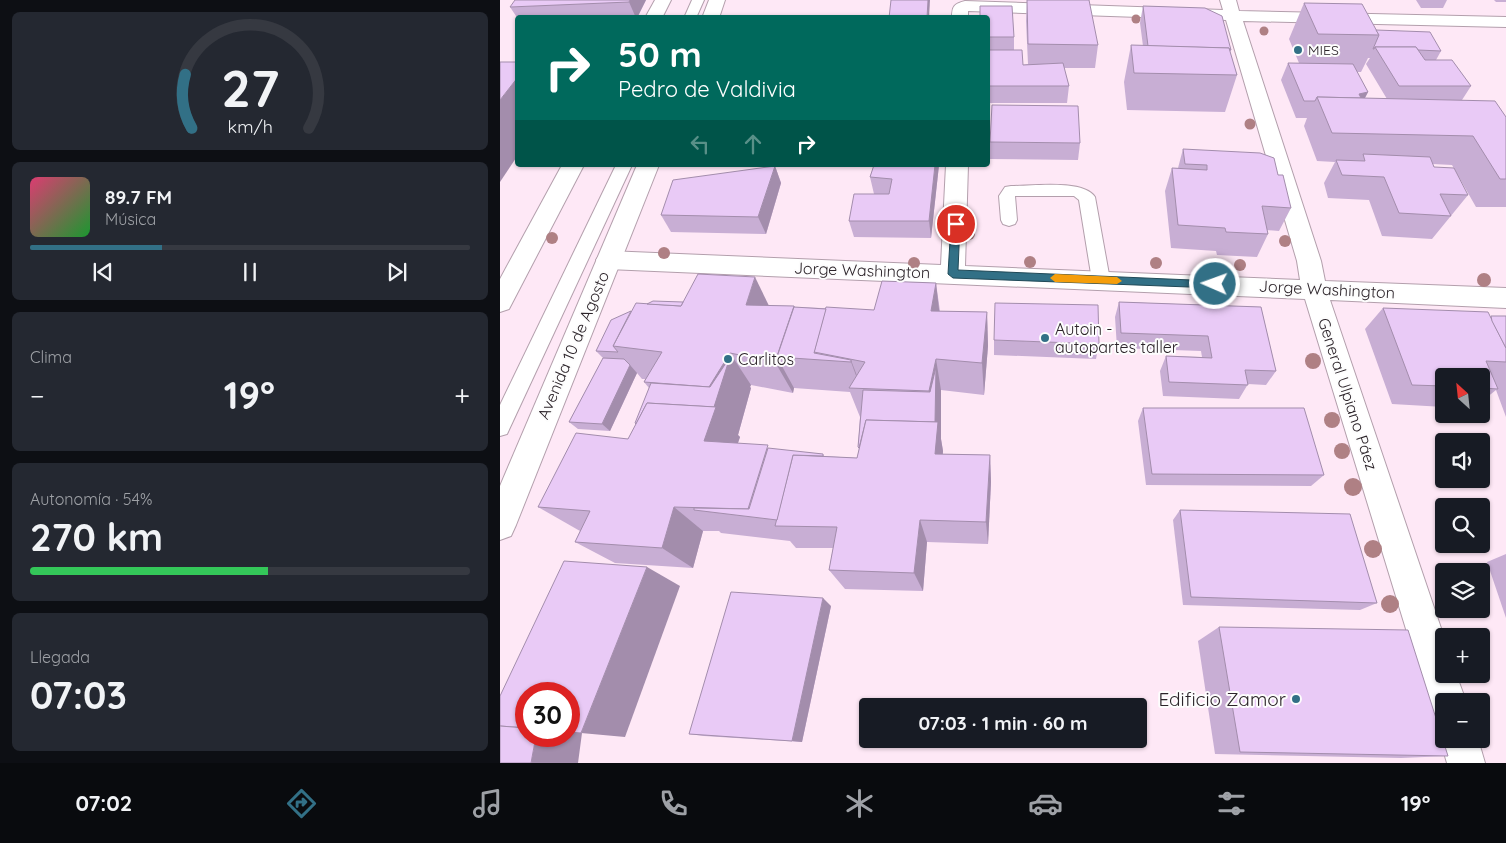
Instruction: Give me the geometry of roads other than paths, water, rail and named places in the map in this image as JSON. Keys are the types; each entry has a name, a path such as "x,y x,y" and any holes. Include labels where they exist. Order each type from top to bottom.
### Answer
{"street":[{"path":"655,15 663,0"},
{"path":"711,15 717,0"},
{"path":"961,12 1231,7 1504,24"},
{"name":"General Ulpiano Páez","path":"1231,7 1309,261 1314,289 1444,693"},
{"path":"500,302 572,167"},
{"name":"Avenida 10 de Agosto","path":"500,525 647,167"},
{"path":"953,274 957,167"},
{"name":"Jorge Washington","path":"608,260 1506,298"},
{"path":"1462,748 1466,763"}],"lane":[{"path":"691,15 698,0"},
{"path":"500,428 623,167"},
{"path":"1009,220 1007,196 1011,192 1077,191 1087,197 1101,280"}],"place":[{"name":"MIES","path":"1298,50"},
{"name":"Autoin - autopartes taller","path":"1045,338"},
{"name":"Carlitos","path":"728,359"},
{"name":"Edificio Zamor","path":"1296,699"}]}
